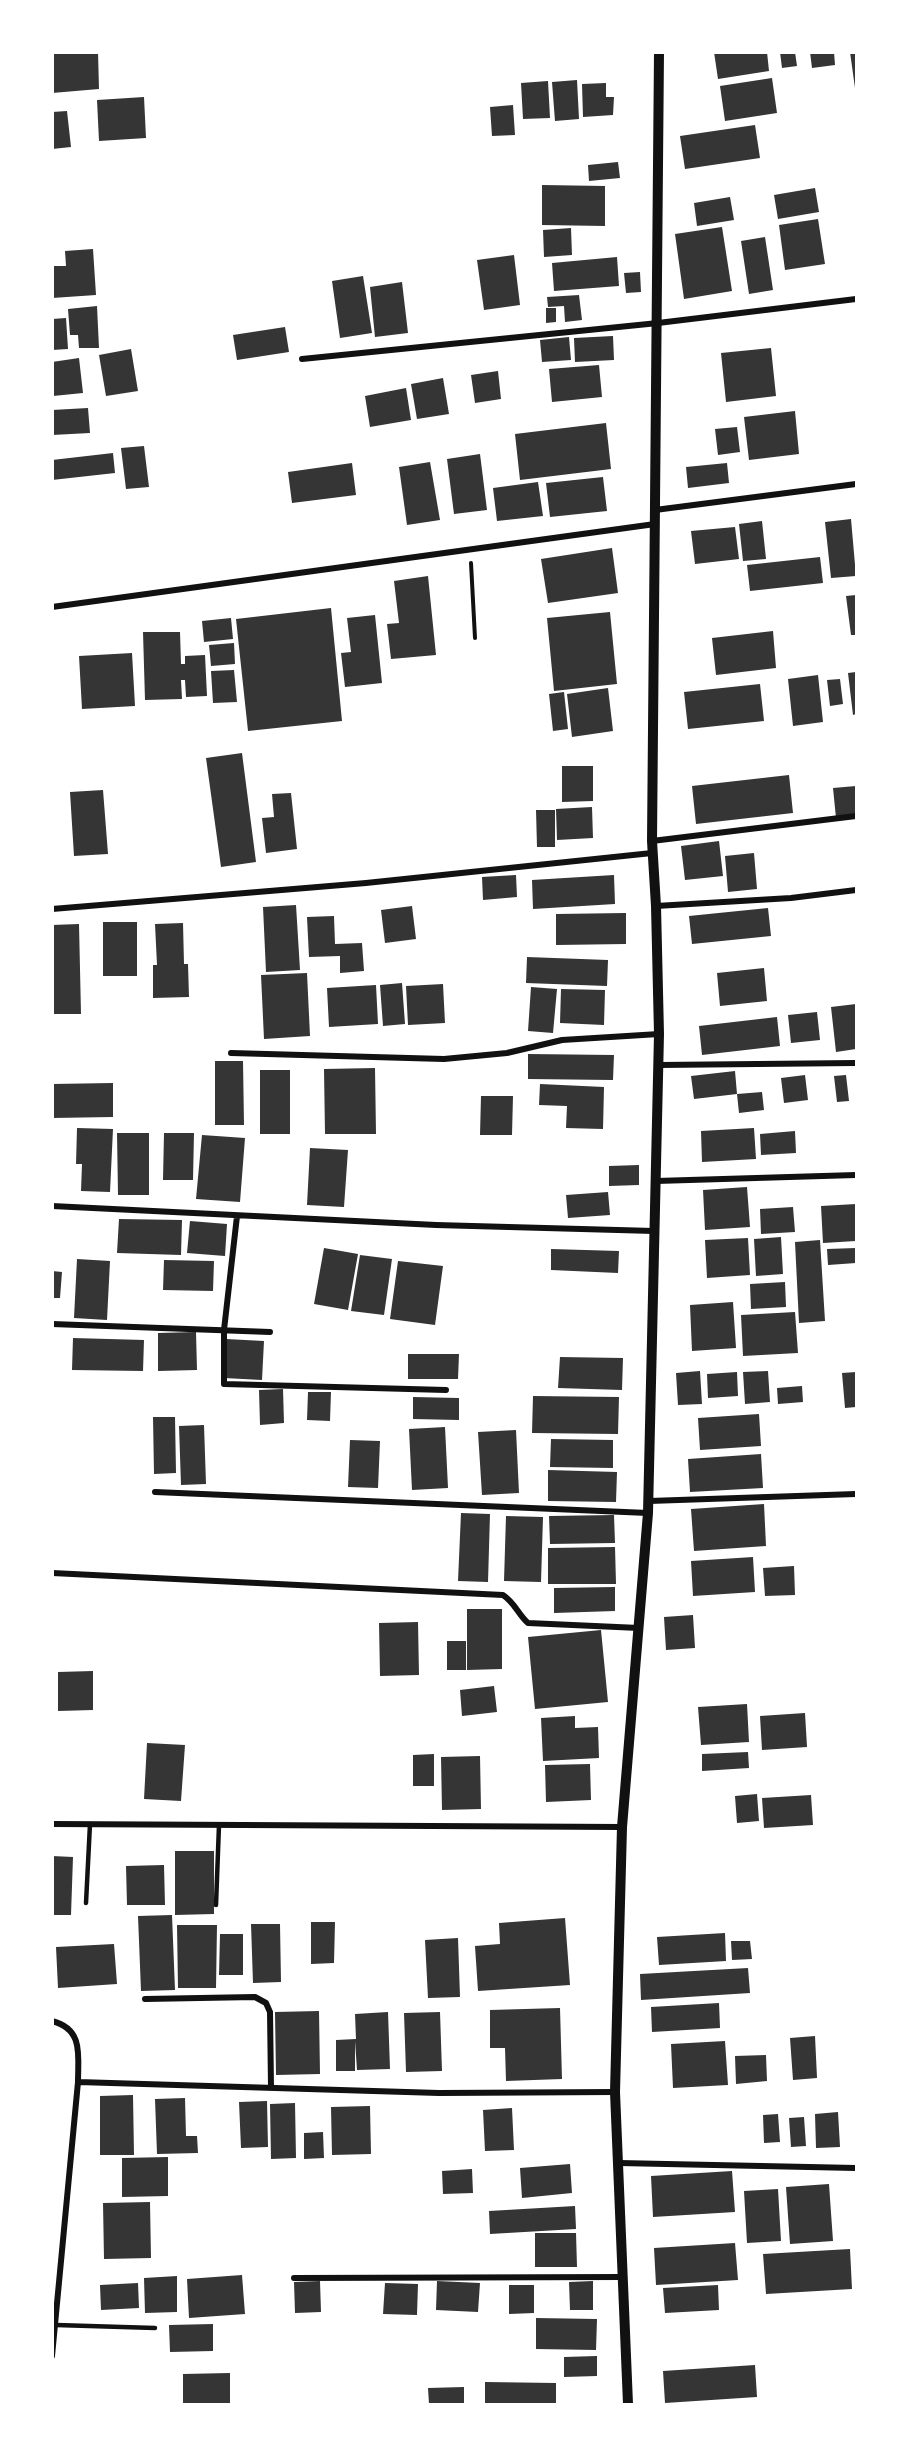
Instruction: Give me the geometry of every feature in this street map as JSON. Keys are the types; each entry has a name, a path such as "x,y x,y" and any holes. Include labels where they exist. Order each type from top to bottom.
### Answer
{"street":[{"path":"628,2404 615,2092 622,1827 648,1513 659,1065 656,906 652,853 658,323 658,52"},
{"path":"303,359 658,323 856,299"},
{"path":"655,510 856,484"},
{"path":"52,607 655,524"},
{"path":"652,841 856,816"},
{"path":"52,909 366,884 652,853"},
{"path":"656,906 791,898 856,890"},
{"path":"231,1053 444,1059 507,1053 562,1040 659,1034"},
{"path":"659,1065 856,1063"},
{"path":"656,1180 856,1175"},
{"path":"52,1206 436,1226 654,1231"},
{"path":"237,1216 224,1330 224,1384 446,1390"},
{"path":"52,1324 270,1332"},
{"path":"155,1492 648,1513"},
{"path":"648,1501 856,1494"},
{"path":"52,1574 503,1595 512,1601 521,1617 528,1623 639,1628"},
{"path":"52,1824 622,1827"},
{"path":"145,1999 255,1997 266,2003 270,2012 271,2087"},
{"path":"52,2021 65,2025 76,2039 78,2049 78,2082 52,2356"},
{"path":"78,2082 440,2093 615,2092"},
{"path":"619,2163 856,2168"},
{"path":"294,2278 623,2277"}],"lane":[{"path":"86,1903 90,1824"},
{"path":"216,1905 219,1825"},
{"path":"56,2325 155,2328"}],"path":[{"path":"470,550 475,638"}],"building":[{"path":"52,52 98,52 99,89 52,93"},
{"path":"714,52 767,52 769,71 718,79"},
{"path":"780,52 795,52 797,66 782,68"},
{"path":"810,52 834,52 835,65 812,68"},
{"path":"850,52 856,52 856,88 855,88"},
{"path":"772,78 777,113 725,121 720,86"},
{"path":"577,80 579,119 555,121 552,82"},
{"path":"548,81 550,118 523,119 521,83"},
{"path":"606,83 606,97 614,97 613,115 583,117 582,84"},
{"path":"144,97 146,138 99,141 97,100"},
{"path":"513,105 515,135 492,136 490,107"},
{"path":"67,111 71,147 52,149 52,112"},
{"path":"755,125 760,158 685,169 680,136"},
{"path":"618,162 620,178 589,181 588,165"},
{"path":"542,185 605,186 605,226 542,225"},
{"path":"815,188 819,212 778,219 774,195"},
{"path":"730,197 734,220 697,226 694,203"},
{"path":"818,219 825,264 785,270 779,225"},
{"path":"722,227 732,291 684,299 675,234"},
{"path":"571,228 572,255 544,257 543,230"},
{"path":"765,237 773,290 749,294 741,241"},
{"path":"93,249 96,295 52,298 52,266 66,266 65,251"},
{"path":"514,255 520,305 484,310 477,260"},
{"path":"617,257 619,286 554,291 552,263"},
{"path":"640,272 641,292 626,293 624,273"},
{"path":"363,276 372,333 340,338 332,281"},
{"path":"402,282 408,333 375,337 370,287"},
{"path":"579,295 582,320 565,322 564,306 548,307 547,297"},
{"path":"97,306 99,348 79,348 78,335 70,335 68,309"},
{"path":"546,308 556,308 556,322 546,323"},
{"path":"66,318 68,349 52,350 52,319"},
{"path":"285,327 289,352 237,360 233,335"},
{"path":"613,336 614,360 575,362 574,338"},
{"path":"569,337 571,360 542,362 540,340"},
{"path":"771,348 776,396 726,402 721,353"},
{"path":"131,349 138,391 106,396 99,355"},
{"path":"79,358 83,393 53,396 52,362"},
{"path":"599,365 602,397 552,402 549,369"},
{"path":"498,371 501,399 475,403 471,375"},
{"path":"443,378 449,414 417,419 411,384"},
{"path":"406,388 411,420 370,427 365,396"},
{"path":"88,408 90,433 52,435 52,410"},
{"path":"795,411 799,454 749,460 744,417"},
{"path":"606,423 611,469 520,480 515,434"},
{"path":"737,427 740,452 718,455 715,429"},
{"path":"144,446 149,487 126,489 121,448"},
{"path":"113,453 115,473 52,480 52,460"},
{"path":"480,454 487,510 454,514 447,459"},
{"path":"430,462 440,520 407,525 399,467"},
{"path":"352,463 356,495 292,503 288,472"},
{"path":"727,463 729,483 688,488 686,467"},
{"path":"603,477 607,511 550,517 546,483"},
{"path":"538,482 543,516 497,521 493,488"},
{"path":"851,519 856,576 831,578 825,522"},
{"path":"762,521 766,559 743,561 739,524"},
{"path":"735,527 739,559 695,564 691,531"},
{"path":"612,548 618,593 548,603 541,559"},
{"path":"820,557 823,583 750,591 747,565"},
{"path":"428,576 436,655 391,659 387,624 399,623 394,581"},
{"path":"856,595 856,635 851,635 846,596"},
{"path":"331,608 342,721 248,731 236,619"},
{"path":"610,612 617,684 554,691 547,618"},
{"path":"375,615 382,683 345,687 341,653 351,652 347,618"},
{"path":"231,618 233,639 204,642 202,621"},
{"path":"773,631 776,668 716,675 712,638"},
{"path":"143,632 180,632 181,664 185,664 185,656 205,655 207,696 186,697 185,680 181,680 182,699 145,700"},
{"path":"234,643 235,664 211,666 209,645"},
{"path":"132,653 135,706 82,709 79,656"},
{"path":"234,670 237,702 213,703 211,671"},
{"path":"856,672 856,714 853,715 848,673"},
{"path":"818,675 823,722 793,726 788,679"},
{"path":"840,679 843,704 830,706 827,680"},
{"path":"760,684 764,721 688,729 684,692"},
{"path":"608,688 613,731 572,737 567,694"},
{"path":"564,692 568,729 553,731 549,694"},
{"path":"242,753 256,862 221,867 206,758"},
{"path":"562,766 593,766 593,801 562,802"},
{"path":"789,775 793,813 696,824 692,786"},
{"path":"856,786 856,816 836,818 833,788"},
{"path":"103,790 108,854 74,856 70,792"},
{"path":"291,793 297,849 266,853 262,818 274,817 272,794"},
{"path":"592,807 593,838 557,840 556,809"},
{"path":"536,810 555,810 555,847 537,847"},
{"path":"719,841 723,876 685,880 681,846"},
{"path":"754,853 757,889 728,892 725,856"},
{"path":"516,875 517,897 483,900 482,877"},
{"path":"614,875 615,904 533,909 532,880"},
{"path":"296,905 300,970 266,972 263,907"},
{"path":"412,906 416,939 385,943 381,910"},
{"path":"768,908 771,936 692,944 689,916"},
{"path":"626,913 626,944 556,945 556,914"},
{"path":"334,916 335,944 362,943 364,971 340,973 340,956 309,957 307,917"},
{"path":"103,922 137,922 137,976 103,976"},
{"path":"183,923 184,964 188,964 189,997 153,998 153,965 157,965 155,924"},
{"path":"79,924 81,1014 52,1014 52,925"},
{"path":"527,957 608,960 607,986 526,983"},
{"path":"764,968 767,1001 720,1006 717,973"},
{"path":"307,973 310,1036 264,1039 261,975"},
{"path":"402,983 405,1024 383,1026 380,985"},
{"path":"443,984 445,1023 408,1025 406,986"},
{"path":"376,985 378,1024 329,1027 327,988"},
{"path":"531,987 557,989 553,1033 528,1031"},
{"path":"561,989 605,990 604,1025 560,1023"},
{"path":"856,1004 856,1049 836,1052 831,1007"},
{"path":"817,1012 820,1040 791,1043 788,1015"},
{"path":"777,1017 780,1046 702,1055 699,1026"},
{"path":"528,1054 614,1055 613,1080 528,1079"},
{"path":"215,1061 243,1061 244,1125 215,1125"},
{"path":"375,1068 376,1134 325,1134 324,1069"},
{"path":"260,1070 290,1070 290,1134 260,1134"},
{"path":"735,1071 737,1094 694,1099 691,1076"},
{"path":"805,1075 808,1100 784,1103 781,1078"},
{"path":"846,1075 849,1101 837,1102 834,1076"},
{"path":"113,1083 113,1117 52,1118 52,1084"},
{"path":"540,1084 604,1087 603,1129 566,1128 567,1106 539,1105"},
{"path":"762,1092 764,1110 739,1113 737,1094"},
{"path":"481,1096 513,1096 512,1135 480,1135"},
{"path":"77,1128 113,1129 110,1192 81,1191 82,1164 76,1164"},
{"path":"754,1128 756,1159 702,1162 701,1131"},
{"path":"795,1131 796,1153 761,1155 760,1134"},
{"path":"117,1133 149,1133 149,1195 118,1195"},
{"path":"164,1133 194,1133 193,1180 163,1180"},
{"path":"202,1135 245,1138 240,1202 196,1199"},
{"path":"310,1148 348,1150 344,1207 307,1205"},
{"path":"639,1165 639,1185 609,1186 609,1166"},
{"path":"747,1187 750,1227 705,1230 703,1190"},
{"path":"608,1192 610,1215 568,1218 566,1195"},
{"path":"856,1204 856,1241 823,1243 821,1206"},
{"path":"793,1207 795,1232 761,1234 760,1209"},
{"path":"119,1219 182,1220 181,1255 117,1253"},
{"path":"190,1221 227,1224 225,1256 187,1253"},
{"path":"781,1237 783,1274 756,1276 754,1239"},
{"path":"748,1238 750,1275 707,1278 705,1240"},
{"path":"820,1240 825,1321 799,1323 795,1242"},
{"path":"324,1248 358,1254 348,1310 314,1304"},
{"path":"856,1248 856,1263 828,1265 827,1249"},
{"path":"551,1249 619,1251 618,1273 551,1270"},
{"path":"360,1255 392,1259 384,1315 351,1311"},
{"path":"77,1259 110,1261 107,1320 74,1318"},
{"path":"164,1260 214,1261 213,1291 163,1290"},
{"path":"398,1261 443,1266 435,1325 390,1319"},
{"path":"52,1271 62,1272 60,1298 52,1298"},
{"path":"785,1282 786,1307 751,1309 750,1284"},
{"path":"733,1302 736,1348 692,1351 690,1305"},
{"path":"795,1312 798,1353 743,1356 741,1315"},
{"path":"196,1332 197,1370 158,1371 158,1333"},
{"path":"73,1338 144,1340 143,1371 72,1370"},
{"path":"226,1339 264,1341 262,1380 224,1378"},
{"path":"408,1354 459,1354 458,1379 408,1379"},
{"path":"560,1357 623,1358 622,1390 558,1388"},
{"path":"700,1371 702,1404 678,1405 676,1373"},
{"path":"768,1371 770,1402 745,1404 743,1372"},
{"path":"737,1372 738,1396 708,1398 707,1374"},
{"path":"856,1372 856,1407 845,1408 842,1373"},
{"path":"802,1386 803,1402 778,1404 777,1388"},
{"path":"283,1389 284,1423 260,1425 259,1390"},
{"path":"308,1392 331,1392 330,1421 307,1420"},
{"path":"533,1396 619,1397 618,1434 532,1433"},
{"path":"413,1397 459,1398 459,1420 413,1419"},
{"path":"759,1414 761,1446 700,1450 698,1418"},
{"path":"153,1417 175,1417 176,1473 154,1474"},
{"path":"204,1425 206,1484 181,1485 179,1426"},
{"path":"445,1427 448,1488 412,1490 409,1429"},
{"path":"516,1430 519,1493 482,1495 478,1432"},
{"path":"551,1439 613,1440 613,1468 550,1467"},
{"path":"350,1440 380,1441 378,1488 348,1487"},
{"path":"761,1454 763,1488 690,1492 688,1459"},
{"path":"548,1470 617,1472 616,1502 548,1501"},
{"path":"764,1504 766,1546 694,1551 691,1509"},
{"path":"461,1513 490,1514 488,1582 458,1581"},
{"path":"614,1515 615,1543 550,1544 549,1516"},
{"path":"506,1516 543,1517 541,1582 504,1581"},
{"path":"615,1547 616,1584 548,1584 548,1548"},
{"path":"753,1557 755,1592 693,1596 691,1561"},
{"path":"794,1566 795,1595 765,1596 763,1568"},
{"path":"615,1587 615,1611 554,1613 554,1588"},
{"path":"467,1609 502,1609 502,1669 467,1670"},
{"path":"693,1615 695,1648 666,1650 664,1617"},
{"path":"418,1622 419,1675 380,1676 379,1623"},
{"path":"601,1630 608,1702 535,1709 528,1637"},
{"path":"447,1641 466,1641 466,1670 447,1670"},
{"path":"93,1671 93,1710 58,1711 58,1672"},
{"path":"494,1686 497,1712 462,1716 460,1690"},
{"path":"747,1704 749,1742 701,1745 698,1707"},
{"path":"805,1713 807,1747 762,1750 760,1716"},
{"path":"575,1716 575,1728 598,1727 599,1758 543,1761 541,1718"},
{"path":"147,1743 185,1745 181,1801 144,1799"},
{"path":"748,1752 749,1768 702,1771 702,1754"},
{"path":"434,1754 434,1786 413,1786 413,1755"},
{"path":"480,1756 481,1809 442,1810 441,1757"},
{"path":"590,1764 591,1800 546,1802 545,1765"},
{"path":"757,1794 759,1821 737,1823 735,1796"},
{"path":"811,1795 813,1825 764,1828 762,1798"},
{"path":"175,1851 214,1851 214,1914 175,1915"},
{"path":"52,1856 73,1857 71,1915 52,1915"},
{"path":"164,1865 165,1905 127,1905 126,1866"},
{"path":"172,1915 175,1990 141,1991 138,1916"},
{"path":"565,1918 570,1985 478,1991 475,1946 500,1944 499,1923"},
{"path":"311,1922 335,1922 334,1963 311,1964"},
{"path":"251,1924 280,1924 281,1982 253,1983"},
{"path":"177,1925 217,1925 216,1988 178,1988"},
{"path":"725,1933 726,1961 659,1965 657,1937"},
{"path":"220,1934 243,1934 243,1975 219,1975"},
{"path":"458,1938 460,1997 428,1998 425,1940"},
{"path":"731,1941 750,1941 752,1959 732,1960"},
{"path":"114,1944 117,1984 58,1988 56,1947"},
{"path":"748,1968 750,1993 641,2000 640,1974"},
{"path":"719,2003 720,2028 652,2032 651,2007"},
{"path":"560,2008 562,2079 506,2081 505,2048 490,2048 490,2010"},
{"path":"319,2011 320,2074 276,2075 275,2012"},
{"path":"388,2012 390,2069 357,2070 355,2041 355,2071 336,2071 336,2040 356,2039 355,2014"},
{"path":"440,2012 442,2071 406,2072 404,2013"},
{"path":"815,2036 817,2078 793,2080 790,2038"},
{"path":"725,2041 728,2085 673,2088 671,2044"},
{"path":"766,2055 767,2081 736,2084 735,2056"},
{"path":"133,2095 134,2155 100,2155 100,2096"},
{"path":"185,2098 186,2136 197,2136 198,2153 157,2154 155,2099"},
{"path":"267,2101 268,2147 241,2148 239,2102"},
{"path":"295,2103 296,2158 271,2159 270,2104"},
{"path":"370,2106 371,2154 332,2155 331,2107"},
{"path":"512,2108 514,2150 485,2151 483,2110"},
{"path":"838,2112 840,2147 816,2148 815,2114"},
{"path":"778,2114 780,2142 764,2143 763,2115"},
{"path":"804,2117 806,2146 791,2147 789,2118"},
{"path":"323,2132 324,2158 304,2159 304,2133"},
{"path":"168,2157 168,2196 122,2197 122,2158"},
{"path":"570,2164 572,2193 522,2198 520,2168"},
{"path":"472,2169 473,2193 443,2194 442,2171"},
{"path":"732,2171 735,2212 653,2217 651,2176"},
{"path":"829,2184 833,2241 790,2244 786,2187"},
{"path":"778,2189 781,2241 747,2243 744,2191"},
{"path":"150,2202 151,2258 104,2259 103,2203"},
{"path":"575,2206 576,2229 490,2234 489,2211"},
{"path":"535,2233 576,2233 577,2267 535,2267"},
{"path":"735,2243 738,2280 656,2285 654,2248"},
{"path":"850,2249 852,2289 766,2294 763,2254"},
{"path":"242,2275 245,2314 189,2318 187,2279"},
{"path":"177,2276 177,2312 145,2313 144,2278"},
{"path":"320,2281 321,2312 295,2313 294,2282"},
{"path":"437,2281 480,2283 478,2312 436,2310"},
{"path":"593,2281 593,2310 570,2310 569,2282"},
{"path":"138,2283 139,2308 101,2310 100,2285"},
{"path":"385,2283 418,2284 417,2315 383,2314"},
{"path":"509,2285 534,2285 534,2313 509,2314"},
{"path":"718,2285 719,2310 665,2313 663,2288"},
{"path":"536,2318 597,2319 596,2350 536,2349"},
{"path":"213,2324 213,2351 170,2352 169,2325"},
{"path":"597,2356 597,2376 564,2377 564,2357"},
{"path":"755,2365 757,2397 665,2403 663,2371"},
{"path":"230,2373 230,2404 183,2404 183,2374"},
{"path":"485,2382 556,2383 556,2404 485,2404"},
{"path":"464,2387 464,2404 429,2404 428,2388"}]}
